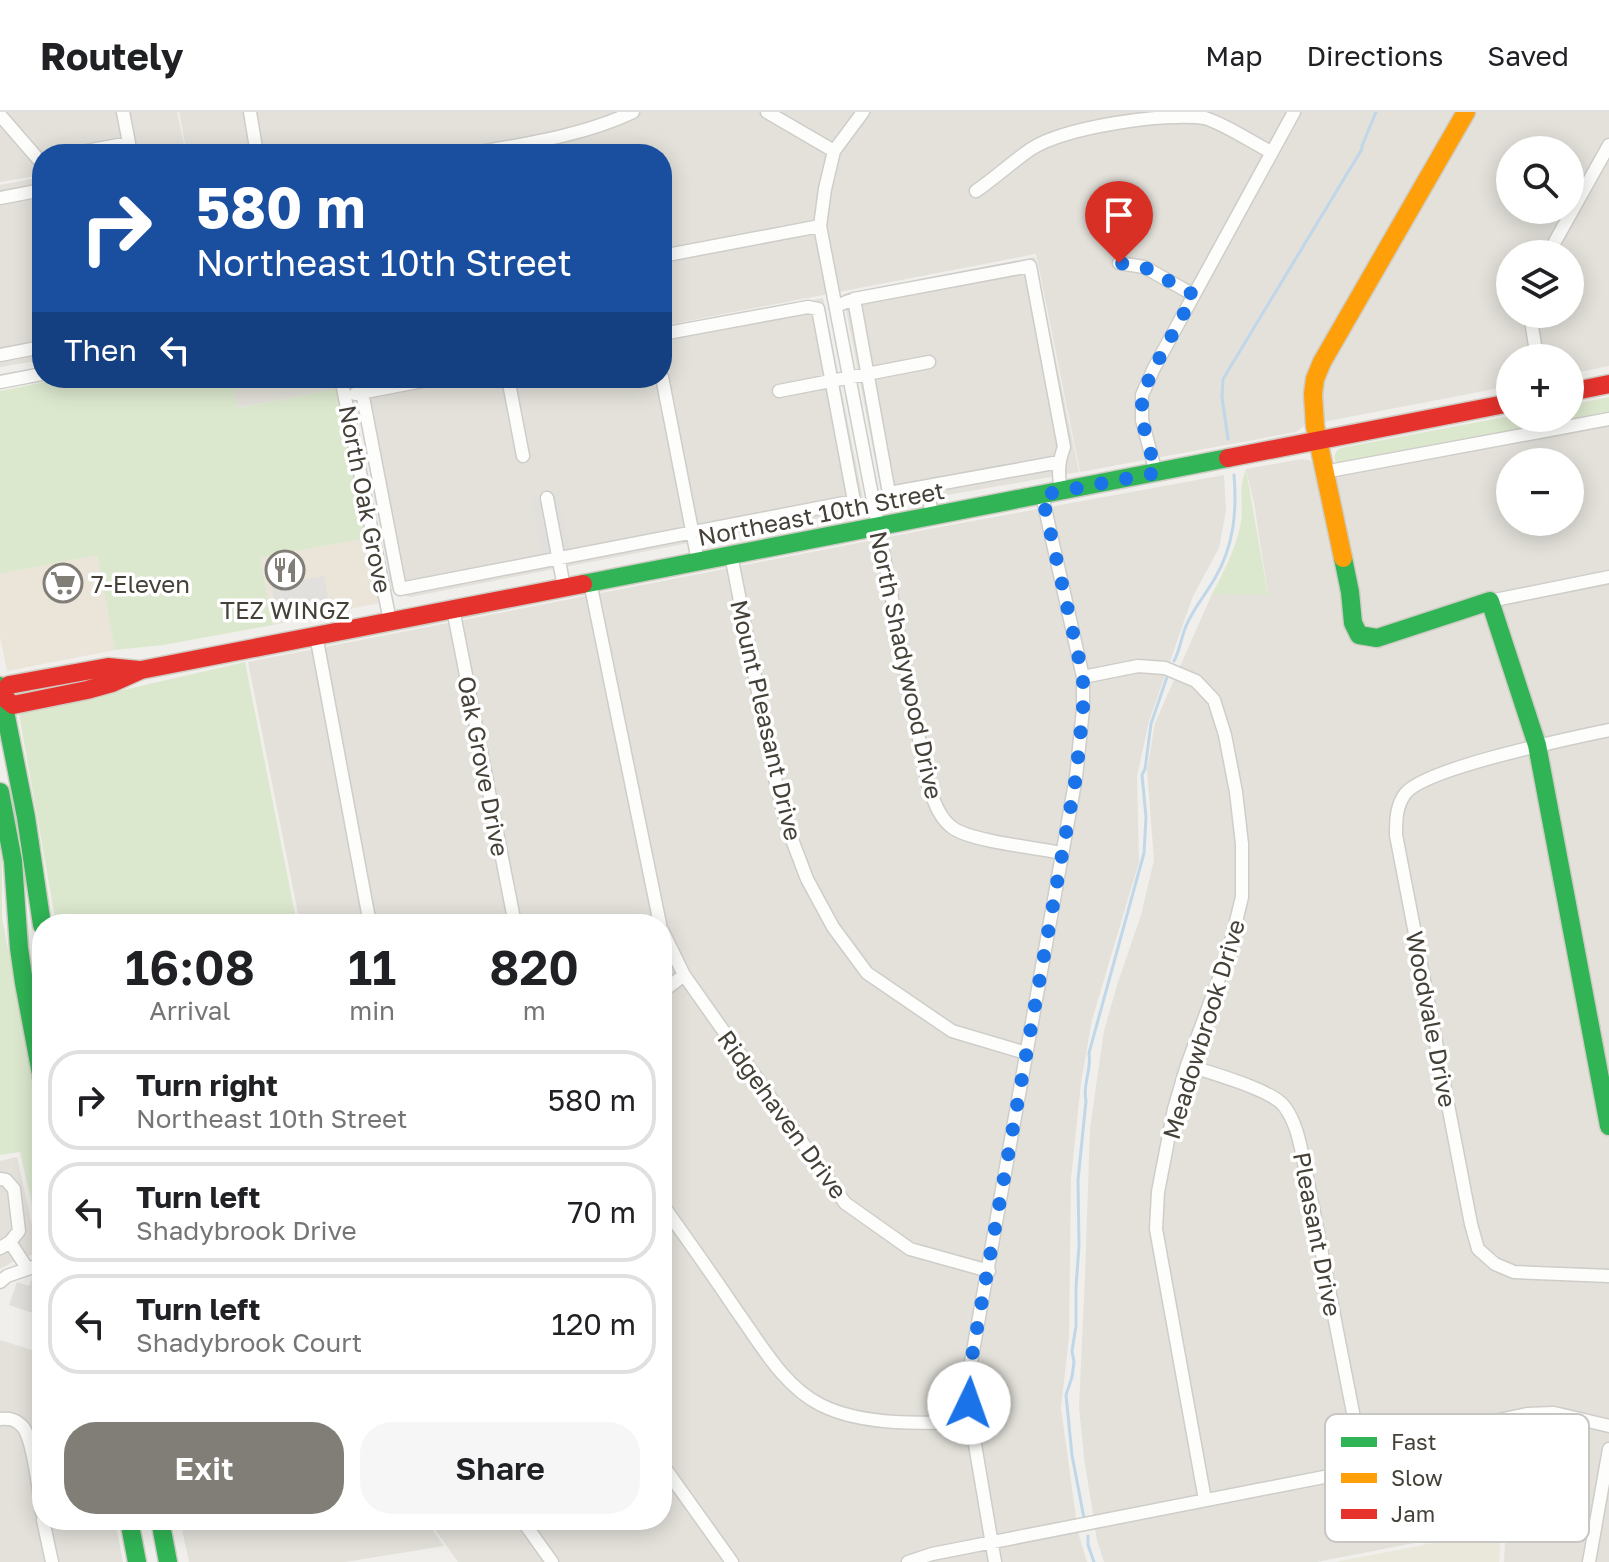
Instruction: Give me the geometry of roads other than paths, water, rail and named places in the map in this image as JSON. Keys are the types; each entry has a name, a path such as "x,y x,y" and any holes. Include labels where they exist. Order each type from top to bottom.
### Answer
{"main road":[{"path":"1466,112 1322,362 1313,394 1317,441 1350,592 1353,623 1359,635 1377,638 1490,601 1537,745 1609,1126"},
{"path":"1584,389 1609,384"},
{"name":"Northeast 10th Street","path":"1,693 13,705 87,690 141,670 1496,406"},
{"path":"1,693 26,817 40,914"},
{"path":"0,792 32,975"},
{"path":"131,1530 137,1562"},
{"path":"162,1530 168,1562"}],"street":[{"path":"123,112 129,143 124,144"},
{"path":"250,112 255,144"},
{"path":"526,144 597,128 633,112"},
{"path":"767,112 834,151 863,112"},
{"path":"1156,473 1142,420 1142,395 1294,112"},
{"path":"976,191 1032,149 1052,138 1072,130 1159,114 1188,113 1208,119 1271,152"},
{"path":"0,115 32,152"},
{"path":"1556,240 1609,145"},
{"name":"North Shadywood Drive","path":"834,151 820,226 928,785 939,812 953,828 972,837 1062,853"},
{"path":"0,198 32,193"},
{"path":"672,254 820,226"},
{"path":"1119,263 1144,267 1194,295"},
{"path":"836,306 854,299 1030,266 1064,447 1052,493 1083,677 1083,709 1076,777 971,1362 971,1421 995,1562"},
{"path":"854,299 889,493 1059,462"},
{"path":"362,392 400,589 854,501 818,309 808,307 672,332"},
{"path":"0,355 32,349"},
{"path":"779,391 929,362"},
{"path":"0,382 32,376"},
{"name":"North Oak Grove","path":"344,388 390,621"},
{"path":"346,396 384,388"},
{"path":"510,388 523,456"},
{"path":"664,388 698,561"},
{"path":"1324,472 1609,419"},
{"path":"927,486 932,516"},
{"path":"547,498 564,587"},
{"name":"Mount Pleasant Drive","path":"731,555 777,788 788,829 807,879 833,927 867,973 952,1031 1026,1053"},
{"path":"1490,601 1609,577"},
{"name":"Ridgehaven Drive","path":"590,582 658,914"},
{"name":"Oak Grove Drive","path":"453,609 513,914"},
{"path":"316,635 368,914"},
{"name":"Meadowbrook Drive","path":"1083,677 1138,666 1165,668 1196,681 1214,700 1225,735 1236,792 1241,831 1242,897 1228,954 1174,1109 1158,1192 1156,1229 1205,1500"},
{"name":"Woodvale Drive","path":"1609,730 1537,745 1421,781 1405,794 1396,813 1396,835 1478,1249 1495,1264 1514,1272 1609,1276"},
{"name":"Ridgehaven Drive","path":"672,950 684,975 845,1203 910,1249 989,1271"},
{"path":"672,984 684,975"},
{"name":"Pleasant Drive","path":"1187,1065 1268,1092 1284,1105 1296,1129 1353,1414"},
{"path":"0,1179 6,1180 14,1189 19,1231 5,1245 27,1268"},
{"path":"672,1218 795,1388 819,1404 842,1413 928,1424 971,1421"},
{"path":"2,1276 32,1267"},
{"path":"1527,1414 1558,1414"},
{"path":"0,1419 11,1418 23,1427 32,1455"},
{"path":"1589,1421 1609,1426"},
{"path":"1589,1562 1609,1449"},
{"path":"908,1562 932,1554 1325,1477"},
{"path":"672,1478 732,1562"},
{"path":"45,1530 52,1562"},
{"path":"529,1530 552,1562"}],"waterway":[{"path":"1228,439 1222,397 1223,379 1362,149 1376,112"},
{"path":"1174,661 1184,630 1215,578 1230,541 1235,502 1234,475"},
{"path":"1084,1518 1072,1455 1066,1395 1074,1362 1072,1351 1079,1246 1078,1180 1085,1089 1089,1053 1144,853 1146,817 1142,775 1151,724 1167,677"},
{"path":"1088,1536 1094,1562"}],"place":[{"name":"TEZ WINGZ","path":"285,570"},
{"name":"7-Eleven","path":"63,583"}]}
